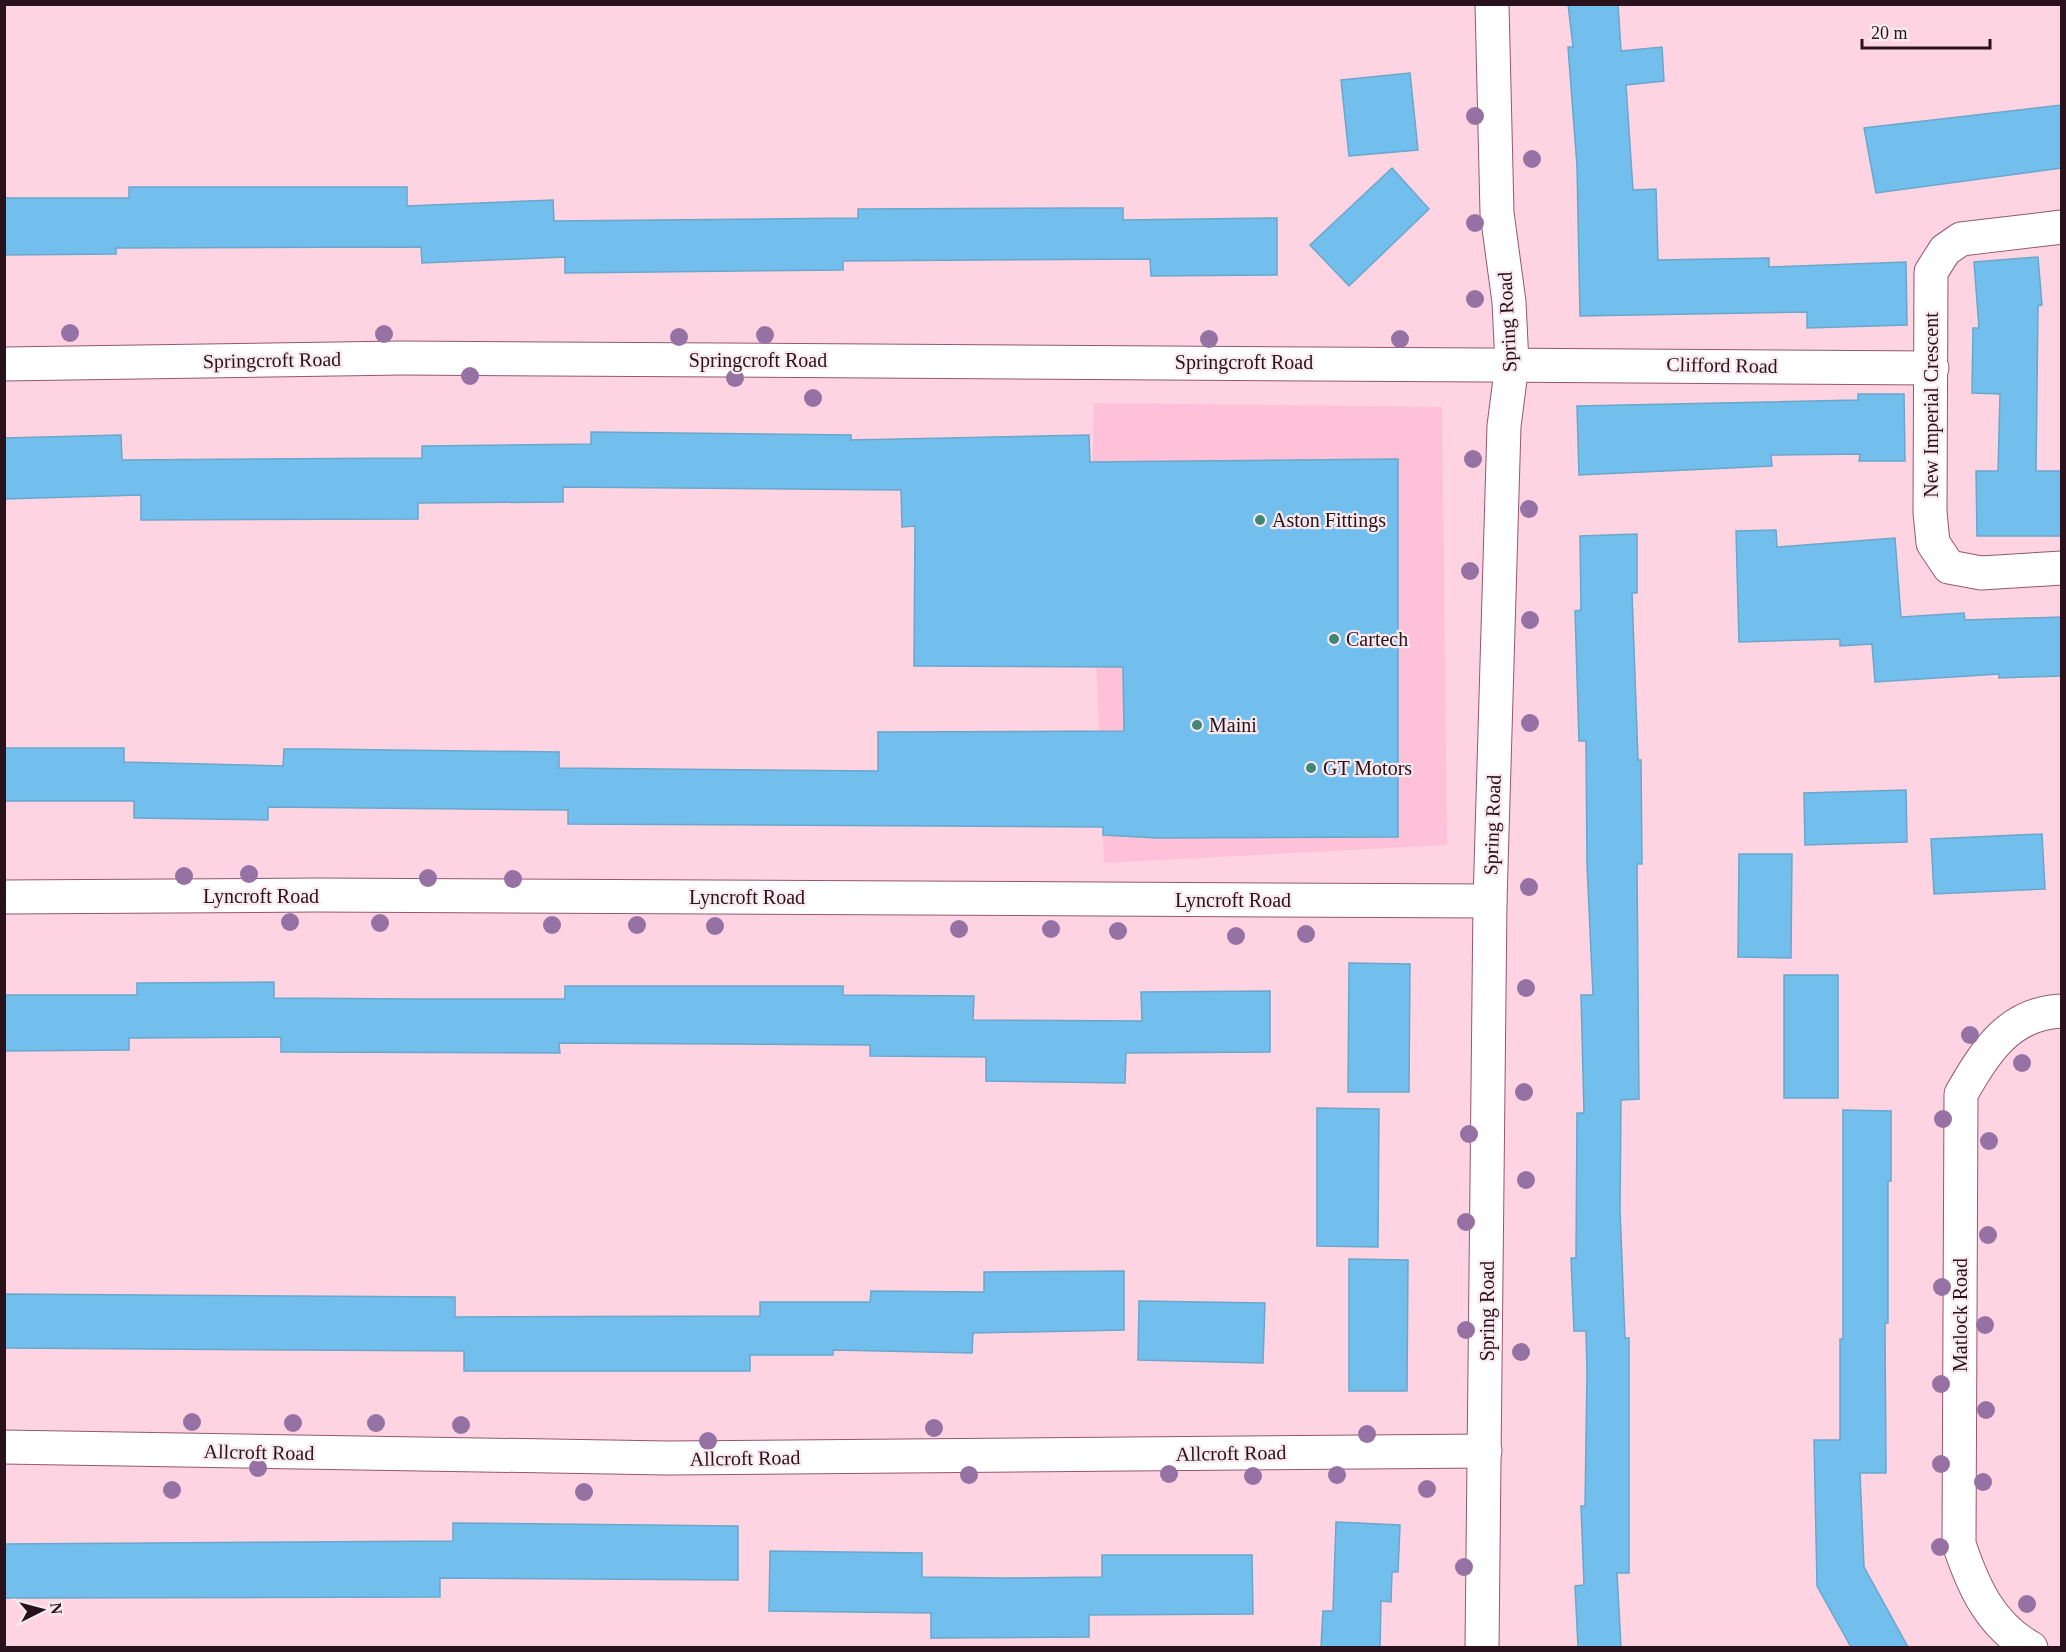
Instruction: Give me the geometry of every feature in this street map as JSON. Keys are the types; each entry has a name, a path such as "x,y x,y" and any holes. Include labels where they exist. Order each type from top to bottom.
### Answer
{"street":[{"name":"Spring Road","path":"1482,1647 1490,901 1504,426 1512,364 1509,302 1497,213 1492,4"},
{"name":"New Imperial Crescent","path":"2061,227 1960,239 1945,250 1931,272 1930,512 1933,543 1949,567 1982,573 2061,568"},
{"name":"Springcroft Road","path":"4,364 401,358 1512,364"},
{"name":"Clifford Road","path":"1512,364 1932,368"},
{"name":"Lyncroft Road","path":"4,897 327,895 1490,901"},
{"name":"Matlock Road","path":"2031,1647 2016,1639 1986,1608 1968,1571 1959,1544 1961,1094 1988,1049 2017,1023 2052,1011 2061,1011"},
{"name":"Allcroft Road","path":"4,1447 655,1458 1485,1451"}],"shaded area":[{"path":"1094,403 1442,407 1447,845 1104,863 1091,524"}],"building":[{"path":"1568,4 1618,4 1621,51 1662,47 1664,81 1626,85 1633,190 1656,189 1658,260 1769,258 1769,267 1906,262 1907,325 1807,328 1807,312 1580,316 1577,166 1568,47 1573,47"},
{"path":"1410,73 1418,150 1349,156 1341,80"},
{"path":"2061,105 2061,168 1876,193 1864,128"},
{"path":"1392,168 1429,209 1349,286 1310,245"},
{"path":"129,187 407,187 407,206 553,200 554,221 858,218 858,209 1083,208 1123,208 1123,220 1277,218 1277,275 1151,276 1150,259 843,261 843,270 565,273 565,257 422,263 421,247 116,248 116,254 4,255 4,198 129,198"},
{"path":"2038,257 2042,305 2038,306 2036,471 2061,471 2061,536 1977,536 1976,471 1998,471 2000,394 1972,393 1973,328 1979,328 1974,262"},
{"path":"1858,394 1904,394 1905,461 1859,461 1860,454 1771,455 1772,466 1579,475 1577,406 1858,400"},
{"path":"591,432 851,435 851,440 1089,435 1090,462 1398,459 1398,837 1158,838 1103,835 1103,827 568,824 568,810 268,807 268,820 134,818 134,801 4,801 4,748 124,748 124,762 283,766 284,749 318,749 559,752 559,768 878,771 878,732 1124,731 1123,667 914,666 915,526 902,527 901,490 563,487 563,502 418,503 418,519 141,520 141,495 4,499 4,438 121,435 122,460 422,458 422,446 591,444"},
{"path":"1776,530 1777,547 1895,538 1901,617 1964,613 1965,620 2061,617 2061,676 1999,678 1999,674 1875,682 1872,644 1840,646 1840,639 1739,642 1736,531"},
{"path":"1637,534 1637,593 1632,593 1638,760 1641,760 1642,864 1637,864 1639,1099 1621,1100 1620,1209 1625,1338 1629,1338 1629,1573 1617,1573 1621,1647 1578,1647 1575,1586 1584,1585 1581,1506 1585,1506 1587,1372 1586,1331 1574,1331 1571,1258 1576,1258 1577,1113 1584,1113 1581,995 1593,995 1587,865 1586,741 1579,741 1575,611 1581,610 1580,536"},
{"path":"1906,790 1907,842 1805,845 1804,793"},
{"path":"2042,834 2045,889 1934,894 1931,839"},
{"path":"1739,854 1792,854 1791,958 1738,957"},
{"path":"1349,963 1410,964 1409,1092 1348,1092"},
{"path":"1784,975 1838,975 1838,1098 1784,1098"},
{"path":"274,982 274,998 565,999 565,986 843,986 843,995 974,996 973,1020 1142,1021 1141,992 1270,991 1270,1052 1126,1053 1125,1083 986,1081 986,1057 870,1056 870,1045 559,1043 560,1053 281,1052 281,1037 129,1038 129,1050 4,1051 4,995 137,995 137,983"},
{"path":"1317,1108 1379,1109 1378,1247 1317,1246"},
{"path":"1843,1110 1891,1111 1891,1181 1888,1181 1888,1323 1885,1323 1886,1473 1860,1473 1864,1567 1908,1647 1851,1647 1817,1586 1814,1440 1840,1440 1840,1339 1843,1339"},
{"path":"1349,1259 1408,1260 1407,1391 1349,1391"},
{"path":"1124,1271 1124,1330 973,1333 972,1353 833,1350 833,1355 750,1355 750,1371 464,1371 464,1351 4,1348 4,1294 455,1297 455,1317 760,1316 760,1302 870,1302 871,1291 984,1292 984,1272"},
{"path":"1139,1301 1265,1303 1263,1363 1138,1360"},
{"path":"1336,1522 1400,1525 1398,1572 1392,1572 1391,1602 1381,1601 1380,1647 1321,1647 1323,1611 1333,1611"},
{"path":"453,1523 738,1526 738,1580 440,1578 440,1597 4,1598 4,1544 453,1541"},
{"path":"770,1551 922,1553 922,1577 1006,1578 1102,1577 1102,1555 1252,1555 1253,1614 1089,1615 1089,1637 931,1638 931,1613 769,1611"}],"place":[{"name":"Aston Fittings","path":"1260,520"},
{"name":"Cartech","path":"1334,639"},
{"name":"Maini","path":"1197,725"},
{"name":"GT Motors","path":"1311,768"}]}
